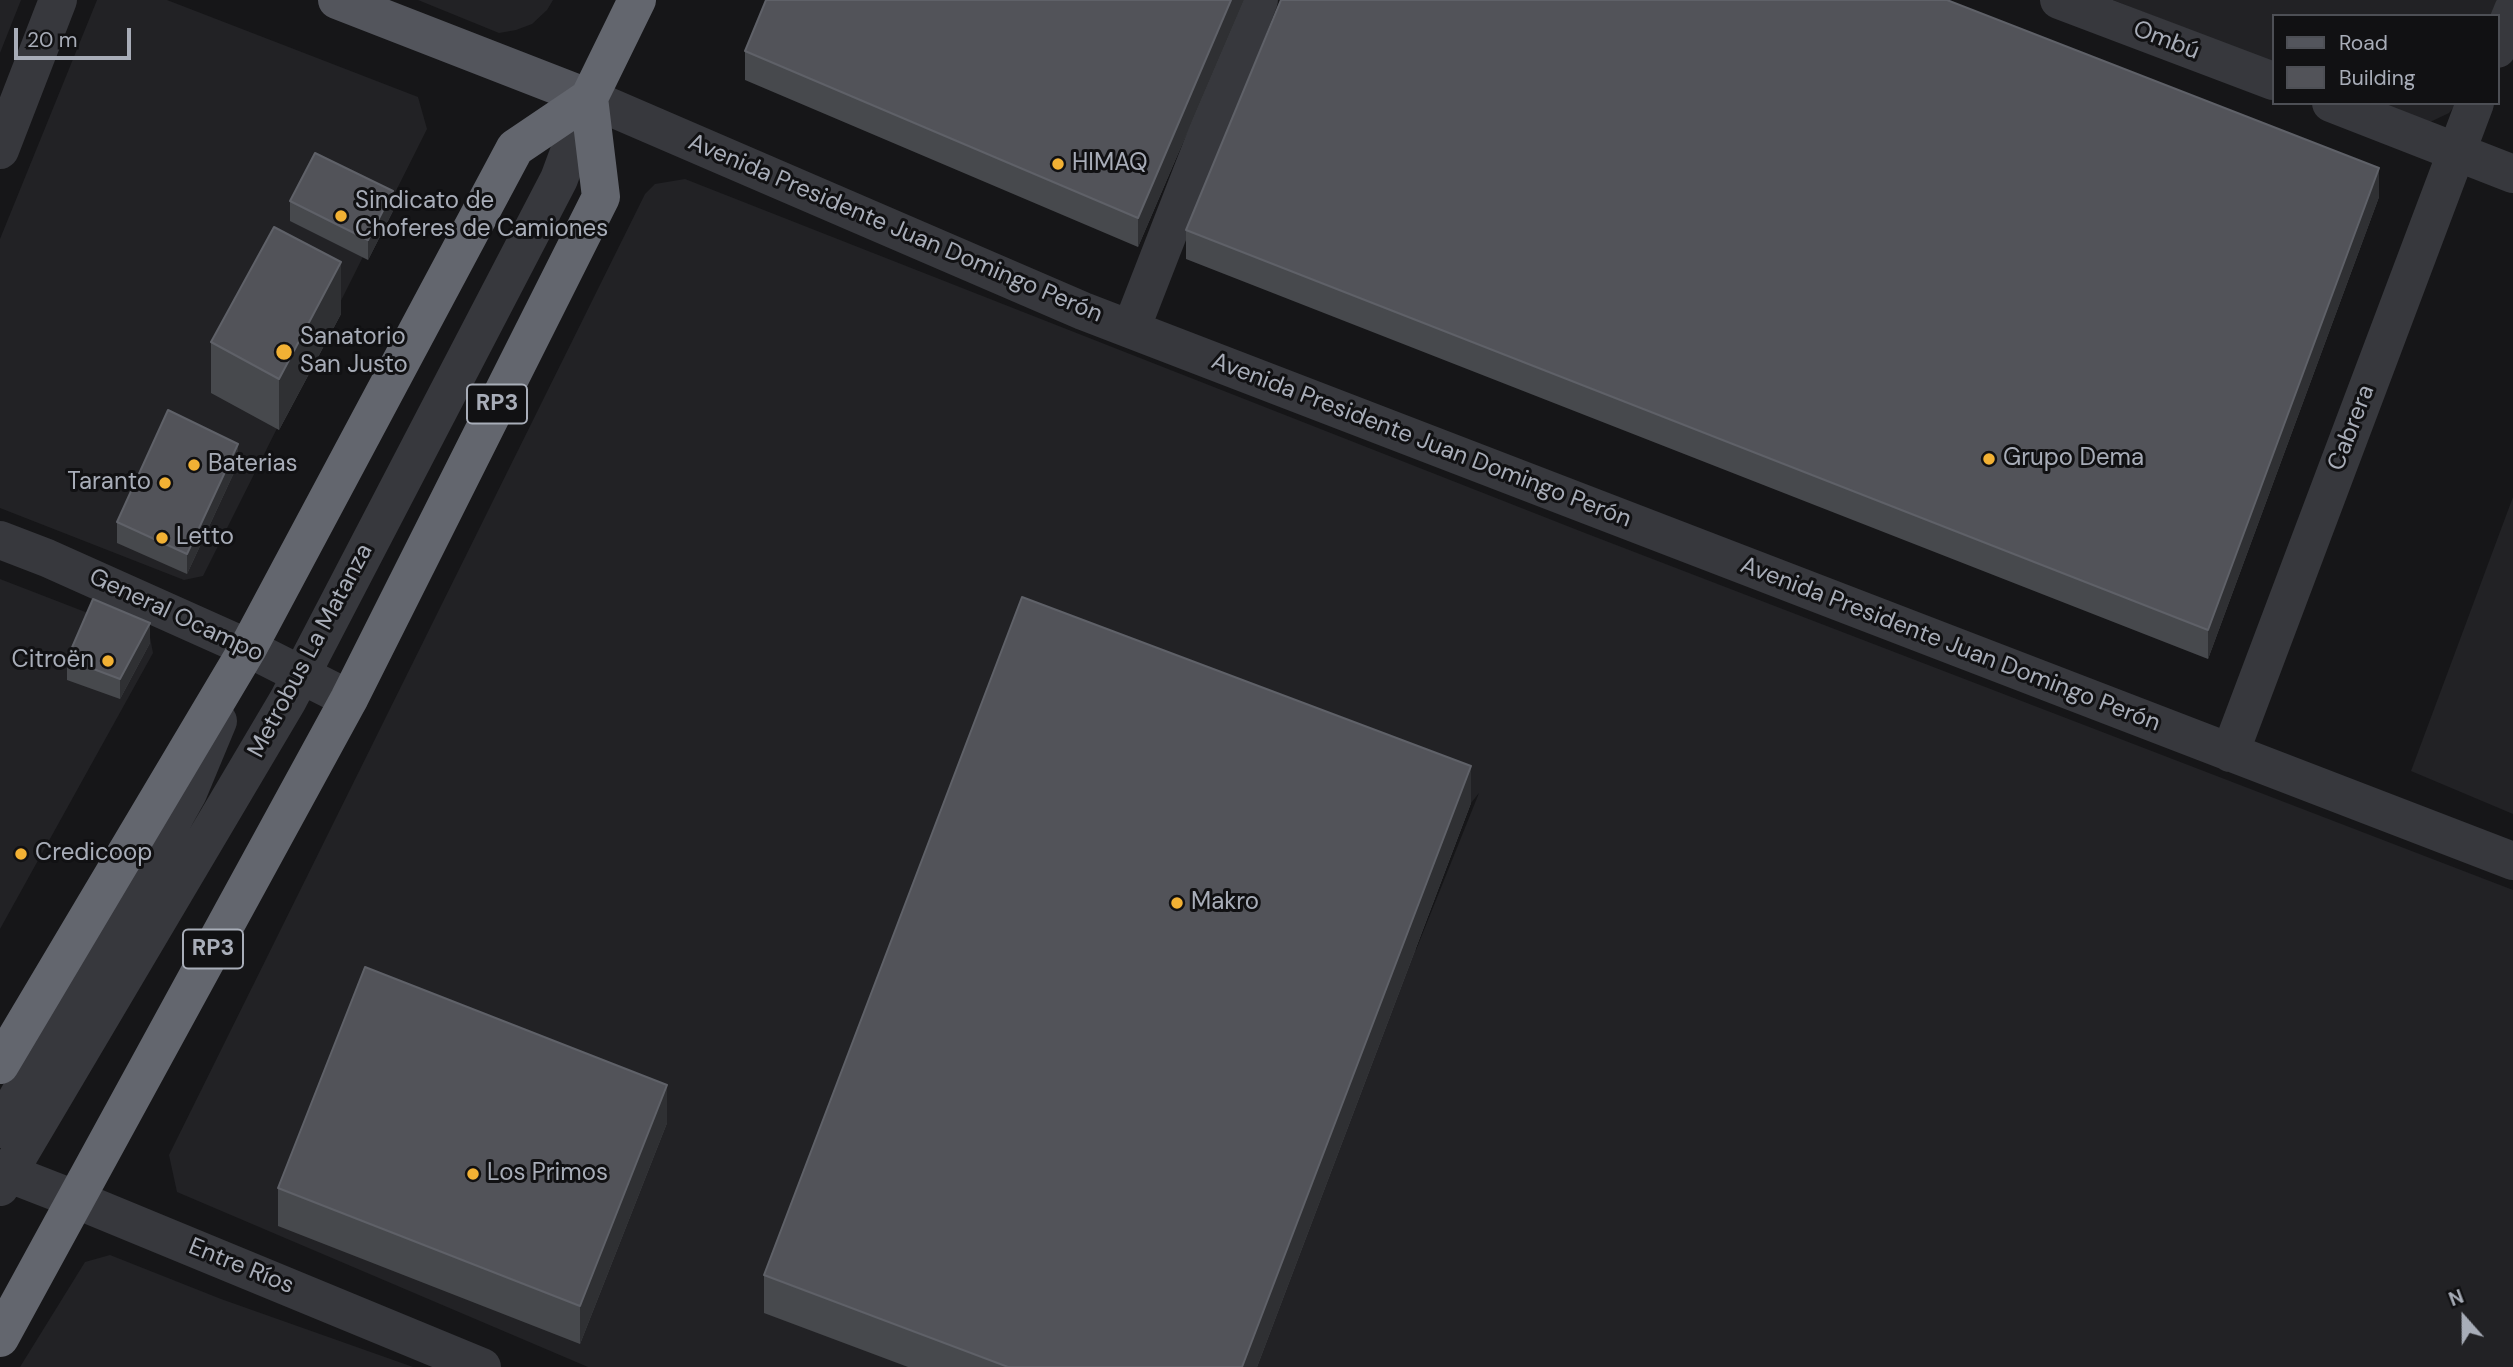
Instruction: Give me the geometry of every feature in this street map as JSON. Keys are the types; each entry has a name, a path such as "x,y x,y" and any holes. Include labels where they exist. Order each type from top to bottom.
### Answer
{"highway":[{"path":"0,1065 248,648 515,148 589,98 637,0"},
{"name":"RP3","path":"0,1338 349,699 601,197 589,98"}],"main road":[{"name":"Avenida Presidente Juan Domingo Perón","path":"337,0 589,98"}],"street":[{"path":"0,150 58,0"},
{"path":"1131,329 1259,0"},
{"name":"Ombú","path":"2059,0 2272,81"},
{"path":"2499,44 2513,10"},
{"name":"Avenida Presidente Juan Domingo Perón","path":"589,98 1070,306 2513,861"},
{"name":"Metrobus La Matanza","path":"3,1177 302,675 559,179 589,98"},
{"path":"2336,105 2513,174"},
{"name":"Cabrera","path":"2230,752 2474,105"},
{"name":"General Ocampo","path":"0,540 47,558 248,648 349,699"},
{"name":"Metrobus La Matanza","path":"0,1129 188,793 248,648"},
{"name":"Entre Ríos","path":"3,1177 77,1199 482,1367"}],"shaded area":[{"path":"0,0 21,0 0,53"},
{"path":"97,0 167,0 418,97 427,129 203,576 184,580 0,508 0,239"},
{"path":"418,0 553,0 532,24 499,33"},
{"path":"2113,0 2499,0 2494,14 2272,14 2272,63"},
{"path":"2382,105 2455,105 2449,113 2428,123"},
{"path":"685,179 1585,533 2513,890 2513,1367 588,1367 177,1192 169,1155 645,194 655,184","holes":["1479,793 1416,950 1471,803"]},
{"path":"2513,497 2513,814 2411,771"},
{"path":"0,579 150,637 153,653 0,929"},
{"path":"110,1255 221,1299 413,1367 20,1367 85,1262"}],"building":[{"name":"HIMAQ","path":"766,0 1231,0 1138,218 745,51"},
{"name":"Grupo Dema","path":"1281,0 1947,0 2379,168 2208,630 1186,230"},
{"name":"Sindicato de Choferes de Camiones","path":"315,153 393,191 368,240 290,201"},
{"path":"274,227 341,262 279,379 211,342"},
{"path":"168,410 238,444 187,554 117,522"},
{"name":"Makro","path":"1022,597 1471,766 1242,1367 1008,1367 764,1275"},
{"name":"Citroën","path":"93,599 150,623 120,679 67,659"},
{"name":"Los Primos","path":"365,967 667,1085 580,1306 278,1188"}],"place":[{"name":"HIMAQ","path":"1058,164"},
{"name":"Sindicato de Choferes de Camiones","path":"341,216"},
{"name":"Sanatorio San Justo","path":"284,352"},
{"name":"Grupo Dema","path":"1989,459"},
{"name":"Baterias","path":"194,465"},
{"name":"Taranto","path":"165,483"},
{"name":"Letto","path":"162,538"},
{"name":"Citroën","path":"108,661"},
{"name":"Credicoop","path":"21,854"},
{"name":"Makro","path":"1177,903"},
{"name":"Los Primos","path":"473,1174"}]}
